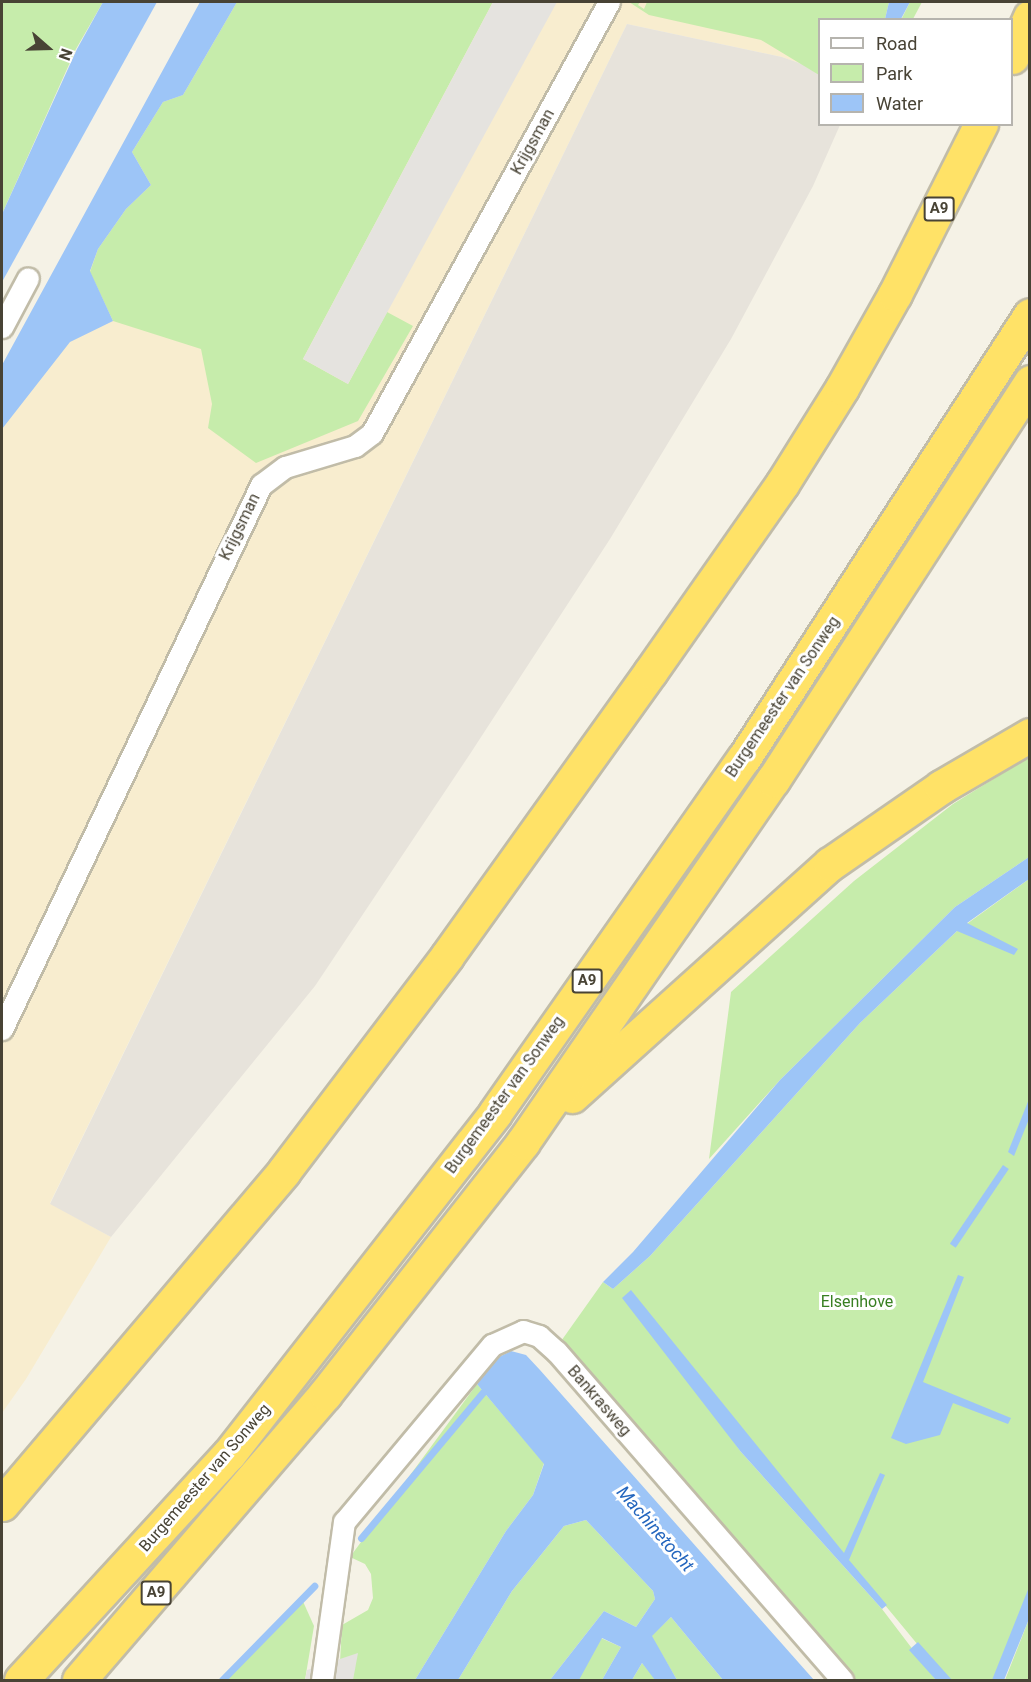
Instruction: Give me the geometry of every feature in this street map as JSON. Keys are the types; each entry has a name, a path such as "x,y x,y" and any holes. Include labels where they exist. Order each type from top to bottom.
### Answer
{"highway":[{"path":"1013,53 1029,17"},
{"name":"A9","path":"2,1504 284,1171 365,1066 658,661 782,484 842,388 895,294 980,126"},
{"name":"Burgemeester van Sonweg","path":"21,1680 229,1454 363,1288 495,1113 744,758 1029,315"},
{"name":"A9","path":"79,1680 112,1645 325,1394 523,1142 773,780 1029,382"},
{"name":"A9","path":"523,1142 831,864 941,787 1029,735"}],"street":[{"name":"Krijgsman","path":"2,1029 261,485 285,467 355,446 372,433 609,2"},
{"path":"2,327 28,278"},
{"name":"Bankrasweg","path":"322,1680 344,1522 492,1345 522,1330 531,1333 557,1352 842,1680"}],"shaded area":[{"path":"212,2 884,2 827,18 818,18 818,70 782,57 627,24 50,1203 111,1237 26,1379 2,1413 2,387"},
{"path":"493,2 557,2 348,384 303,359"},
{"path":"627,24 782,57 818,70 818,126 840,126 813,186 731,339 610,539 315,986 111,1237 50,1204"},
{"path":"358,1653 353,1680 305,1680 307,1670"}],"green space":[{"path":"2,2 103,2 76,49 2,214"},
{"path":"237,2 493,2 303,359 348,384 387,312 413,326 358,421 256,463 208,428 212,404 201,349 113,321 90,272 98,249 126,209 151,185 132,152 163,102 183,95"},
{"path":"629,2 640,2 638,5 644,9 647,2 889,2 885,18 818,18 818,74 761,40 649,15"},
{"path":"910,2 922,2 914,18 902,18"},
{"path":"1029,757 1029,857 955,907 780,1080 709,1159 731,992 854,881 953,804"},
{"name":"Elsenhove","path":"1029,879 1030,1594 994,1680 947,1680 634,1302 741,1452 882,1609 936,1680 852,1680 559,1344 603,1282 613,1289 650,1256 860,1023 957,931"},
{"path":"477,1384 544,1463 533,1495 506,1531 415,1680 339,1680 342,1625 368,1610 373,1598 371,1574 365,1564 350,1557"},
{"path":"586,1520 653,1591 655,1599 636,1627 604,1611 550,1680 458,1680 512,1591 564,1526"},
{"path":"301,1597 314,1626 305,1680 227,1680"},
{"path":"671,1617 723,1680 677,1680 651,1636"},
{"path":"1029,1619 1029,1680 1005,1680 1020,1642"},
{"path":"601,1638 621,1647 602,1680 578,1680"},
{"path":"642,1663 656,1679 655,1680 632,1680"}],"water":[{"path":"103,2 157,2 2,282 2,214 77,49"},
{"path":"200,2 237,2 183,95 163,102 132,152 151,185 126,209 98,249 90,271 113,321 70,342 2,429 2,365"},
{"path":"889,2 910,2 902,18 885,18"},
{"path":"1029,857 1029,879 967,923 1018,949 1014,955 957,931 860,1023 650,1256 613,1289 603,1282 633,1252 780,1080 955,907"},
{"path":"1029,1099 1029,1119 1014,1156 1008,1152"},
{"path":"1003,1165 1009,1169 956,1248 950,1244"},
{"path":"958,1275 964,1277 923,1382 1011,1418 1008,1424 953,1403 940,1435 906,1444 891,1438"},
{"path":"631,1290 844,1553 880,1473 885,1475 849,1560 887,1605 882,1609 741,1452 622,1298"},
{"name":"Machinetocht","path":"511,1351 526,1355 540,1370 814,1680 723,1680 671,1617 652,1636 677,1680 655,1680 642,1663 632,1680 602,1680 621,1647 602,1638 579,1680 550,1680 604,1611 636,1627 655,1599 653,1591 586,1520 564,1526 512,1591 458,1680 415,1680 506,1531 533,1495 544,1464 477,1384 497,1358"},
{"path":"1029,1587 1029,1619 1004,1680 992,1680"},
{"path":"918,1642 952,1680 936,1680 909,1650"}],"waterway":[{"path":"361,1538 483,1392"},
{"path":"222,1680 314,1586"}]}
